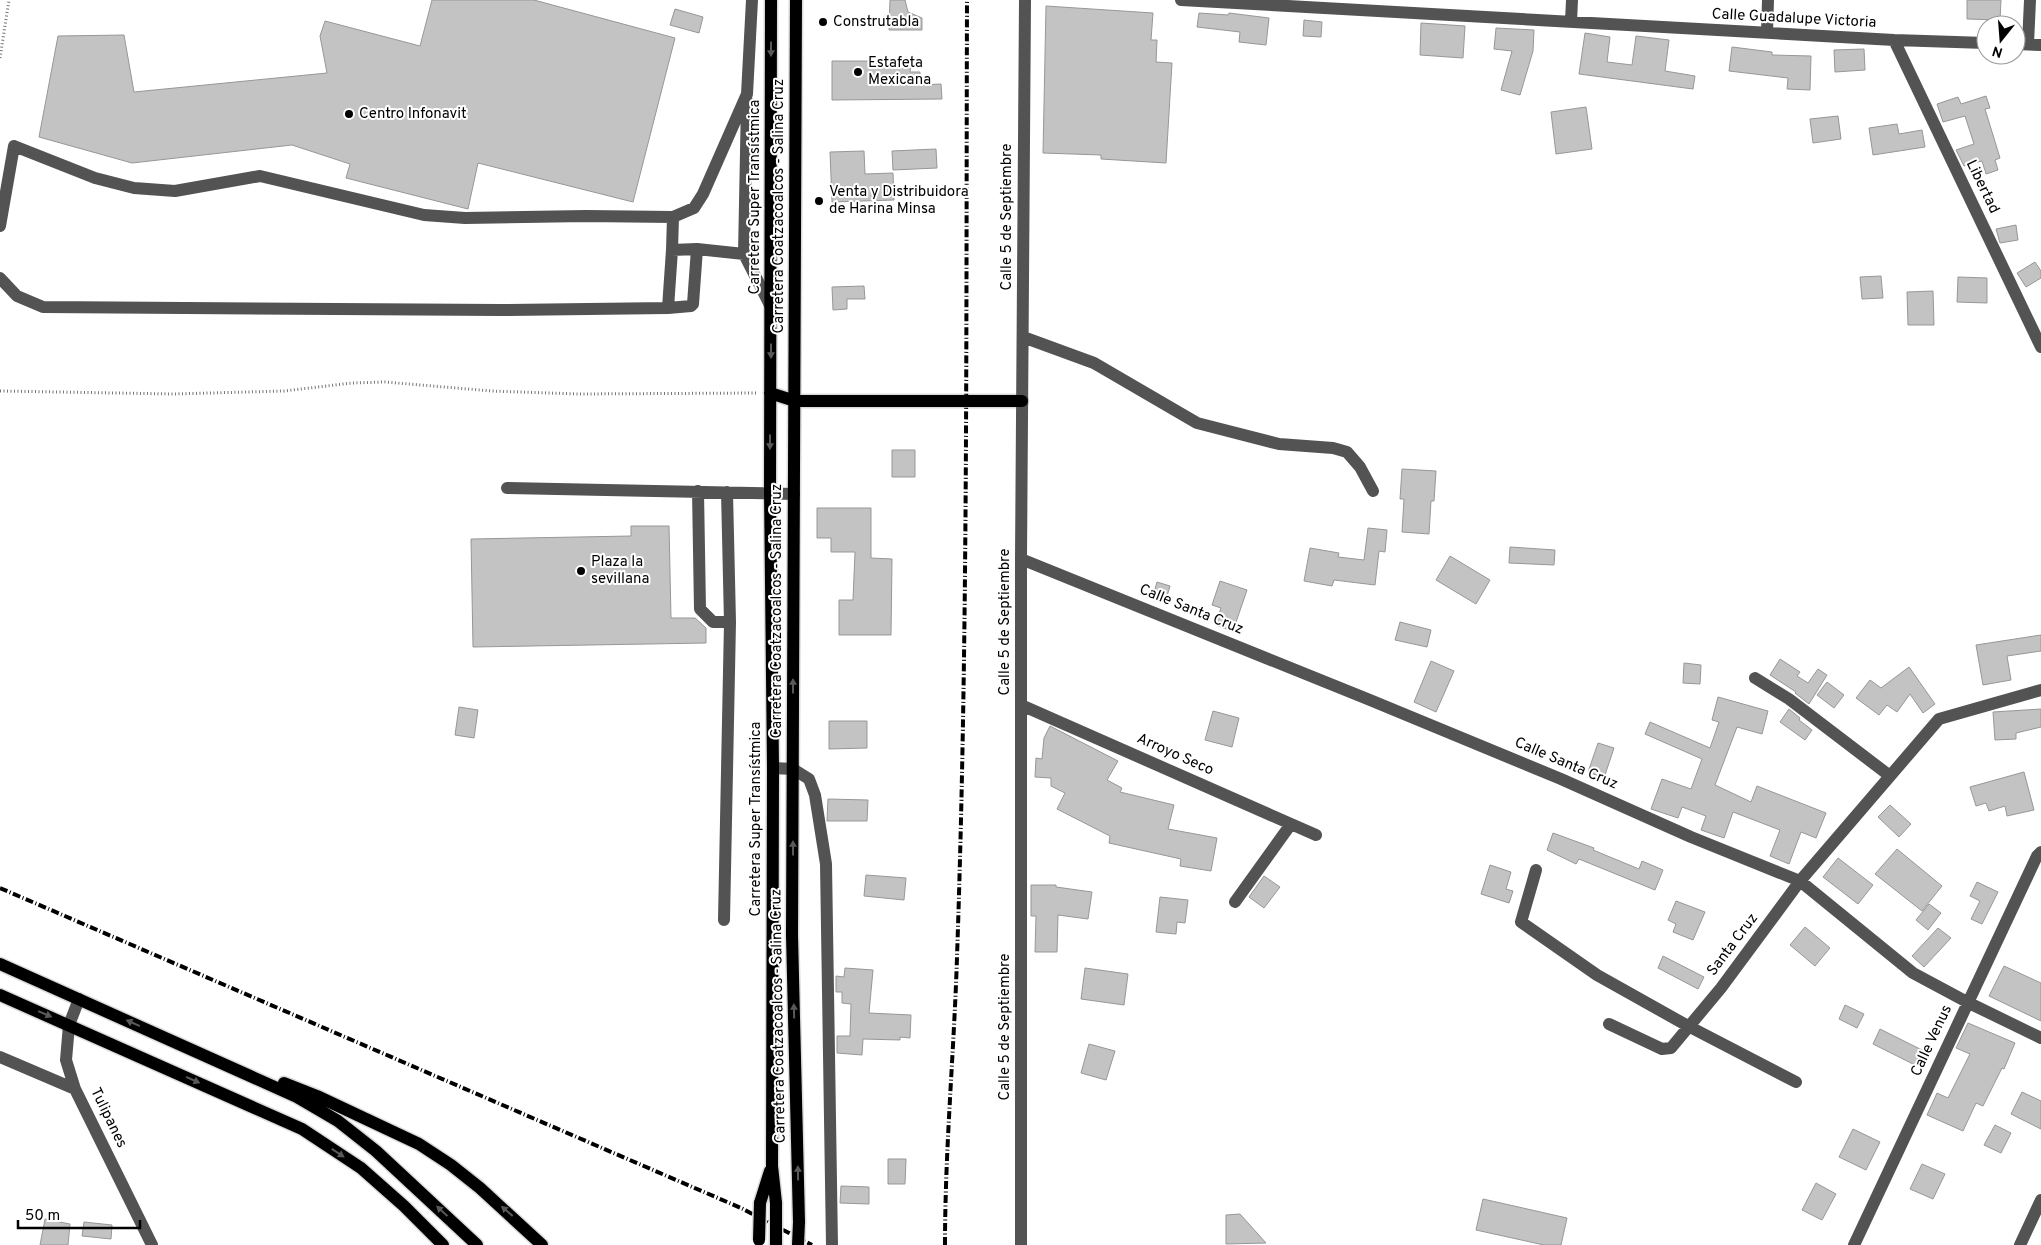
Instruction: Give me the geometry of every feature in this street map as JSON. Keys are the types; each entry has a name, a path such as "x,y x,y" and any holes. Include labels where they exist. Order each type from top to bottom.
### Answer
{"main road":[{"name":"Carretera Super Transístmica","path":"771,0 772,1166 776,1203 776,1245"},
{"name":"Carretera Coatzacoalcos - Salina Cruz","path":"796,0 792,935 798,1245"},
{"path":"770,393 794,401 1022,401"},
{"path":"0,964 178,1042 297,1098 338,1121 376,1151 477,1245"},
{"path":"0,995 302,1129 361,1168 444,1245"},
{"path":"178,1042 317,1096 419,1144 480,1188 542,1245"},
{"path":"758,1243 760,1203 772,1166"}],"street":[{"path":"752,0 747,94 744,254 771,307"},
{"name":"Calle 5 de Septiembre","path":"1021,1245 1021,559 1025,0"},
{"name":"Calle Guadalupe Victoria","path":"1181,0 1894,40 1976,43"},
{"path":"1572,0 1572,22"},
{"path":"1767,33 1768,0"},
{"path":"2026,22 2030,0"},
{"name":"Libertad","path":"1894,40 2041,347"},
{"path":"2026,44 2041,45"},
{"path":"0,226 14,146 95,178 134,188 175,191 260,176 424,215 464,218 673,217 694,208 703,194 747,94"},
{"path":"668,308 673,217"},
{"path":"672,250 697,249 744,254"},
{"path":"0,278 18,296 43,307 500,310 668,308 691,306 693,304 697,249"},
{"path":"1022,337 1094,363 1197,423 1279,444 1333,448 1347,452 1360,467 1373,491"},
{"path":"507,488 794,494"},
{"path":"698,491 700,609 713,622 730,622"},
{"path":"724,920 730,622 727,492"},
{"name":"Calle Santa Cruz","path":"1021,559 1561,779 1691,837 1800,881 1913,972 2041,1038"},
{"path":"1755,678 1789,699 1890,776"},
{"path":"1800,881 1940,719 2041,690"},
{"name":"Arroyo Seco","path":"1021,705 1316,835"},
{"path":"773,768 793,769 809,779 815,795 826,864 832,1245"},
{"path":"1235,902 1291,824"},
{"name":"Calle Venus","path":"1854,1245 2037,856 2041,852"},
{"path":"1536,870 1521,922 1597,975 1688,1026 1796,1082"},
{"name":"Santa Cruz","path":"1609,1024 1662,1049 1667,1050 1671,1048 1721,988 1800,881"},
{"name":"Tulipanes","path":"79,999 69,1025 66,1060 75,1089 152,1245"},
{"path":"0,1057 75,1089"},
{"path":"2020,1245 2041,1200"}],"path":[{"path":"0,58 10,0"},
{"path":"0,391 173,394 284,391 352,383 386,382 492,391 578,394 770,393"}],"building":[{"name":"Centro Infonavit","path":"432,0 534,0 675,38 633,202 478,163 468,209 346,178 350,164 292,145 132,163 39,137 58,36 124,35 134,92 327,73 320,36 325,21 420,46"},
{"path":"890,0 905,0 908,12 922,18 922,30 889,30"},
{"path":"1967,0 2001,0 2000,15 1976,15 1976,19 1967,19"},
{"path":"1046,6 1153,13 1151,40 1157,40 1156,62 1172,63 1166,163 1101,159 1101,155 1043,153"},
{"path":"675,9 703,17 699,33 670,25"},
{"path":"1199,13 1228,15 1229,13 1269,18 1266,45 1239,42 1240,32 1197,27"},
{"path":"1304,20 1322,22 1321,37 1303,36"},
{"path":"1421,23 1465,26 1463,58 1420,55"},
{"path":"1496,28 1534,30 1533,51 1520,95 1501,90 1512,51 1494,49"},
{"path":"1585,33 1610,37 1607,62 1632,65 1636,36 1669,40 1665,71 1695,76 1693,89 1579,74"},
{"path":"1732,47 1772,52 1772,55 1811,56 1810,90 1787,89 1788,78 1729,71"},
{"path":"1864,49 1865,70 1835,72 1834,50"},
{"name":"Estafeta Mexicana","path":"832,61 884,61 884,66 911,66 910,72 920,72 920,85 941,84 942,99 832,100"},
{"path":"1986,96 1990,108 1985,109 2000,158 1995,160 1998,170 1986,174 1982,161 1964,166 1956,150 1974,144 1965,116 1943,122 1937,104 1958,97 1961,104"},
{"path":"1586,107 1592,149 1556,154 1551,112"},
{"path":"1838,116 1841,139 1813,143 1810,119"},
{"path":"1897,124 1899,134 1922,130 1925,147 1873,155 1869,128"},
{"path":"936,149 937,168 893,170 892,151"},
{"path":"864,151 865,174 893,173 894,200 832,202 830,152"},
{"path":"2016,225 2018,240 2000,243 1996,229"},
{"path":"2035,262 2041,271 2041,278 2026,287 2017,273"},
{"path":"1881,276 1883,298 1862,299 1860,277"},
{"path":"1958,277 1987,278 1987,303 1957,302"},
{"path":"864,286 865,299 847,299 847,309 833,310 832,287"},
{"path":"1933,291 1934,325 1908,325 1907,292"},
{"path":"892,450 915,450 915,477 892,477"},
{"path":"1402,469 1436,471 1434,501 1431,501 1429,534 1402,532 1404,499 1400,499"},
{"path":"817,508 871,508 871,558 892,559 891,635 839,635 839,600 853,600 855,552 831,552 831,538 817,538"},
{"path":"631,526 669,526 671,618 695,618 706,628 706,643 473,647 471,539 631,536"},
{"path":"1368,528 1387,530 1385,552 1379,551 1375,585 1334,580 1332,586 1304,581 1310,548 1339,553 1338,557 1364,560"},
{"path":"1510,547 1555,550 1554,565 1509,563"},
{"path":"1450,556 1490,580 1476,604 1436,580"},
{"path":"1220,581 1247,590 1233,631 1215,625 1221,608 1212,605"},
{"path":"1157,582 1170,586 1165,603 1152,599"},
{"path":"1400,622 1431,630 1427,647 1395,640"},
{"path":"2041,635 2041,651 2007,656 2011,680 1983,685 1976,645"},
{"path":"1780,659 1800,672 1797,676 1808,683 1818,669 1827,675 1809,704 1796,692 1770,675"},
{"path":"1431,661 1454,671 1436,712 1414,702"},
{"path":"1684,663 1701,665 1700,684 1683,683"},
{"path":"1909,667 1935,704 1923,713 1910,694 1897,712 1887,705 1879,715 1856,698 1870,680 1881,688"},
{"path":"1827,682 1844,695 1834,708 1817,695"},
{"path":"1718,697 1768,711 1762,734 1737,727 1715,785 1751,802 1757,786 1826,813 1816,838 1801,832 1789,864 1770,856 1780,830 1733,812 1724,838 1701,830 1706,816 1682,807 1678,818 1651,809 1662,779 1691,789 1702,759 1645,734 1650,722 1710,748 1719,722 1712,720"},
{"path":"459,707 478,710 474,738 455,735"},
{"path":"1789,709 1812,730 1805,740 1780,722"},
{"path":"2041,709 2041,727 2016,733 2016,739 1995,740 1993,712"},
{"path":"1213,711 1239,718 1232,747 1205,740"},
{"path":"829,721 867,721 867,748 829,749"},
{"path":"1050,726 1118,761 1107,780 1122,788 1120,792 1174,805 1168,829 1217,838 1211,871 1180,866 1181,859 1109,843 1110,836 1057,809 1065,793 1051,786 1051,778 1035,777 1036,758 1042,759 1044,738"},
{"path":"1598,743 1614,748 1604,778 1588,772"},
{"path":"2024,772 2034,810 2007,816 2005,806 1989,811 1986,803 1976,806 1970,787"},
{"path":"828,799 868,800 867,821 827,821"},
{"path":"1890,805 1911,824 1899,837 1878,817"},
{"path":"1553,833 1594,848 1593,850 1639,869 1642,861 1663,870 1655,890 1579,859 1576,864 1547,850"},
{"path":"1897,849 1942,886 1922,911 1875,874"},
{"path":"1838,858 1873,885 1858,904 1823,877"},
{"path":"1490,865 1511,872 1506,889 1513,891 1509,903 1481,894"},
{"path":"866,875 906,878 904,900 864,896"},
{"path":"1264,876 1280,887 1264,908 1249,897"},
{"path":"1977,882 1998,892 1982,924 1971,919 1980,901 1970,896"},
{"path":"1031,885 1056,885 1056,887 1092,892 1088,919 1058,915 1057,952 1035,952 1036,916 1031,916"},
{"path":"1160,897 1188,900 1185,923 1177,922 1176,934 1156,932"},
{"path":"1676,901 1705,912 1693,940 1673,932 1676,924 1668,920"},
{"path":"1929,904 1941,913 1928,930 1916,920"},
{"path":"1805,927 1830,948 1815,966 1790,945"},
{"path":"1938,928 1951,938 1924,967 1912,956"},
{"path":"1663,956 1704,977 1698,989 1658,968"},
{"path":"2004,966 2041,983 2041,1021 1989,996"},
{"path":"845,968 873,970 869,1013 911,1015 910,1038 900,1037 900,1040 863,1039 862,1055 837,1053 837,1036 850,1036 851,1004 842,1003 842,992 836,992 836,976 844,977"},
{"path":"1085,968 1128,974 1124,1005 1081,999"},
{"path":"1845,1005 1864,1014 1857,1028 1839,1019"},
{"path":"1968,1023 2015,1043 2004,1069 2002,1068 1983,1106 1976,1103 1963,1131 1927,1115 1937,1093 1948,1098 1970,1054 1956,1048"},
{"path":"1880,1029 1924,1051 1917,1066 1873,1044"},
{"path":"1089,1044 1115,1051 1106,1080 1081,1073"},
{"path":"2022,1092 2041,1101 2041,1129 2011,1114"},
{"path":"1995,1125 2011,1133 2001,1153 1984,1145"},
{"path":"1853,1129 1880,1142 1866,1170 1839,1157"},
{"path":"888,1159 906,1159 905,1184 888,1184"},
{"path":"1922,1164 1945,1174 1933,1199 1910,1189"},
{"path":"1816,1183 1836,1194 1822,1220 1802,1210"},
{"path":"841,1186 869,1187 869,1204 840,1203"},
{"path":"1483,1199 1567,1218 1561,1245 1544,1245 1476,1230"},
{"path":"1240,1214 1266,1243 1226,1244 1226,1215"},
{"path":"45,1219 70,1224 68,1245 40,1245"},
{"path":"84,1222 112,1225 111,1239 82,1236"}],"railway":[{"path":"945,1245 946,1173 956,993 961,837 966,478 967,0"},
{"path":"0,888 741,1208 812,1245"}],"place":[{"name":"Construtabla","path":"823,22"},
{"name":"Estafeta Mexicana","path":"858,72"},
{"name":"Centro Infonavit","path":"349,114"},
{"name":"Venta y Distribuidora de Harina Minsa","path":"819,201"},
{"name":"Plaza la sevillana","path":"581,571"}]}
